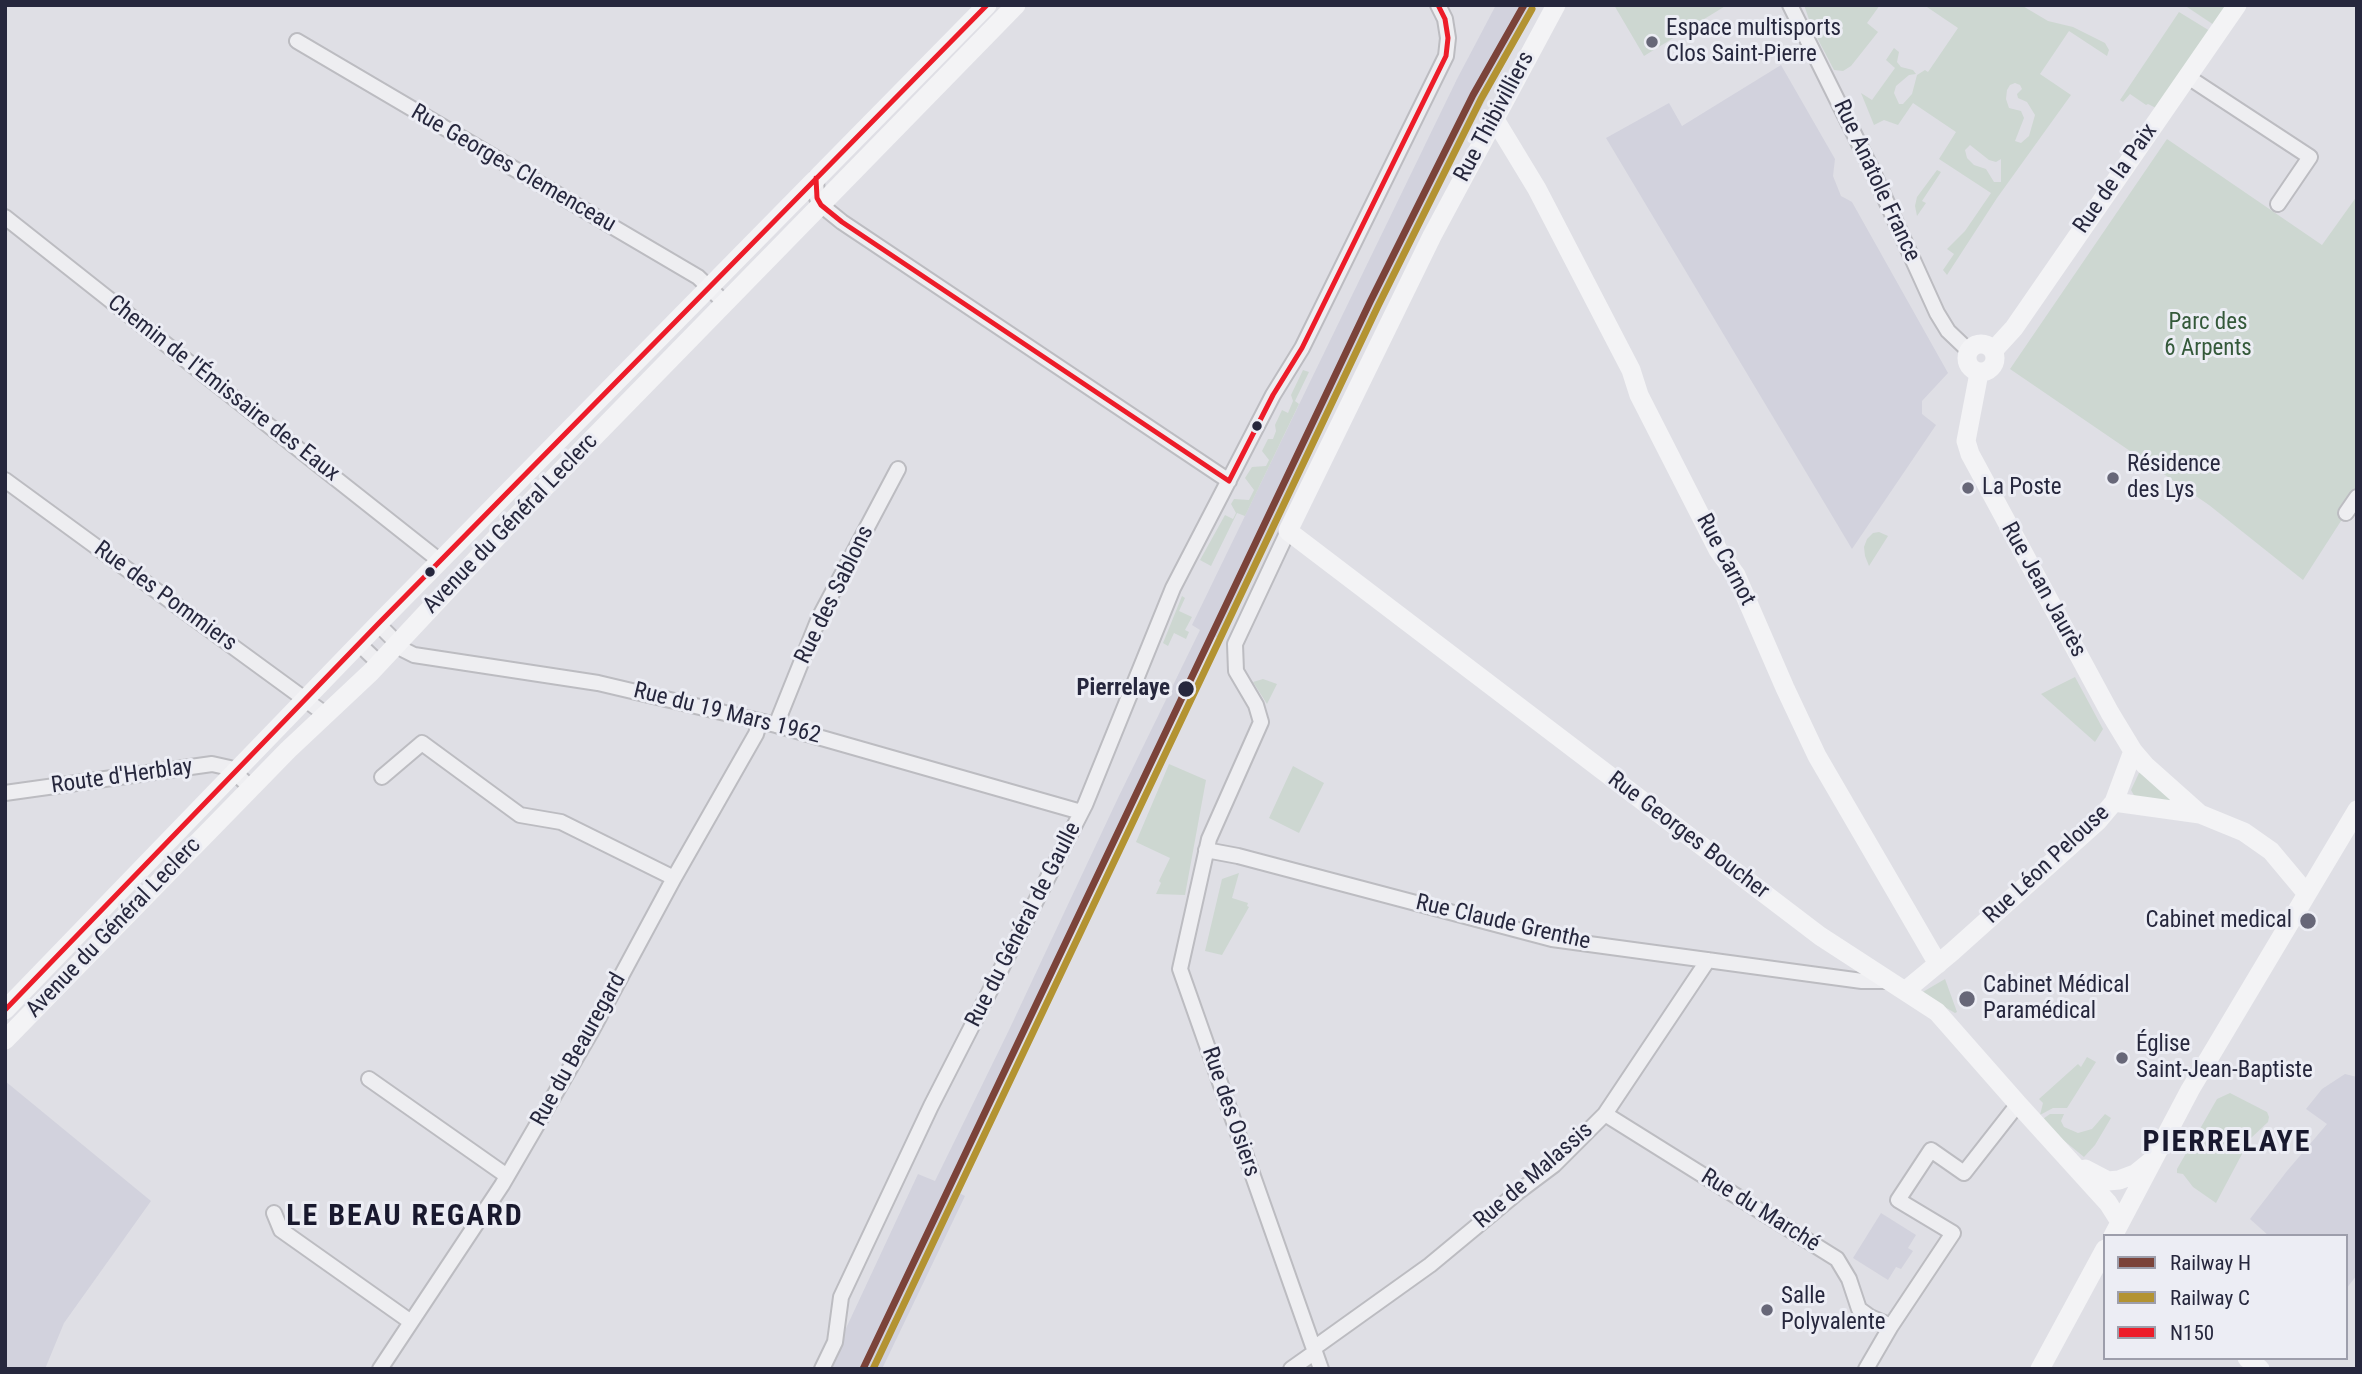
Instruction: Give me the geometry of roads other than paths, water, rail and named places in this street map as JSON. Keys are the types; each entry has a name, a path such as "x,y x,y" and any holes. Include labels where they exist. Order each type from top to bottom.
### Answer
{"street":[{"name":"Avenue du Général Leclerc","path":"5,1010 236,774 378,624 987,5"},
{"name":"Avenue du Général Leclerc","path":"5,1040 251,788 379,663 474,561 1016,5"},
{"name":"Rue du Général de Gaulle","path":"822,1369 835,1342 841,1297 931,1106 1081,812 1173,588 1273,395 1302,348 1446,56 1448,38 1445,19 1438,5"},
{"name":"Rue Thibivilliers","path":"1287,531 1426,248 1556,5"},
{"name":"Rue Anatole France","path":"1790,5 1867,160 1937,313 1948,331 1969,351"},
{"name":"Rue de la Paix","path":"1993,351 2014,328 2237,5"},
{"name":"Rue Georges Clemenceau","path":"297,41 686,270 710,287 725,303"},
{"path":"2188,77 2309,157 2278,204"},
{"name":"Rue Carnot","path":"1494,118 1537,189 1631,370 1639,395 1718,550 1735,575 1817,755 1938,964"},
{"path":"816,178 815,192 821,205 1229,481"},
{"name":"Chemin de l'Émissaire des Eaux","path":"5,216 440,561"},
{"path":"1979,344 1993,351 1994,364 1988,371 1979,373 1968,365 1966,360 1969,351 1979,344"},
{"name":"Rue Jean Jaurès","path":"1979,373 1966,441 1969,454 2133,751 2200,814"},
{"name":"Rue des Sablons","path":"776,724 819,618 898,468"},
{"name":"Rue des Pommiers","path":"5,480 326,714"},
{"path":"2346,513 2357,497"},
{"name":"Rue des Osiers","path":"1287,531 1235,644 1236,671 1256,705 1261,722 1214,824 1180,969 1321,1369"},
{"name":"Rue Georges Boucher","path":"1287,531 1820,936 1937,1012 2108,1203 2113,1234"},
{"name":"Rue du 19 Mars 1962","path":"378,624 408,653 414,655 598,682 776,724 1081,812"},
{"path":"359,644 379,663"},
{"name":"Rue du Beauregard","path":"380,1369 507,1176 591,1032 756,734 760,721"},
{"path":"382,777 422,743 520,815 561,822 674,878"},
{"path":"2114,802 2133,751"},
{"name":"Route d'Herblay","path":"5,793 197,765 226,766 236,774"},
{"path":"236,774 251,788"},
{"name":"Rue Léon Pelouse","path":"1938,964 2098,821 2114,802 2200,814 2244,832 2271,850 2307,894"},
{"path":"2114,1234 2190,1090 2357,810"},
{"name":"Rue Claude Grenthe","path":"1206,850 1552,939 1897,986"},
{"name":"Rue de Malassis","path":"1291,1369 1430,1265 1555,1165 1605,1114 1708,960"},
{"path":"1897,986 1938,964"},
{"path":"369,1079 507,1176"},
{"path":"1867,1369 1891,1326 1953,1233 1898,1200 1930,1150 1964,1172 2018,1104"},
{"name":"Rue du Marché","path":"1605,1114 1837,1258 1849,1279 1859,1309 1891,1326"},
{"name":"Rue Georges Boucher","path":"2069,1159 2108,1181 2135,1174 2151,1161"},
{"path":"274,1213 281,1230 411,1322"},
{"path":"2040,1369 2103,1253"}],"rail line":[{"name":"H","path":"863,1369 1370,302 1473,95 1524,5"},
{"name":"C","path":"873,1369 1378,306 1481,99 1532,9"}],"place":[{"name":"Espace multisports Clos Saint-Pierre","path":"1652,42"},
{"name":"Résidence des Lys","path":"2113,478"},
{"name":"La Poste","path":"1968,488"},
{"name":"Pierrelaye","path":"1186,689"},
{"name":"Cabinet medical","path":"2308,921"},
{"name":"Cabinet Médical Paramédical","path":"1967,999"},
{"name":"Église Saint-Jean-Baptiste","path":"2122,1058"},
{"name":"Salle Polyvalente","path":"1767,1310"}],"district":[{"name":"PIERRELAYE","path":"2227,1143"},
{"name":"LE BEAU REGARD","path":"405,1217"}],"park label":[{"name":"Parc des 6 Arpents","path":"2208,336"}]}
